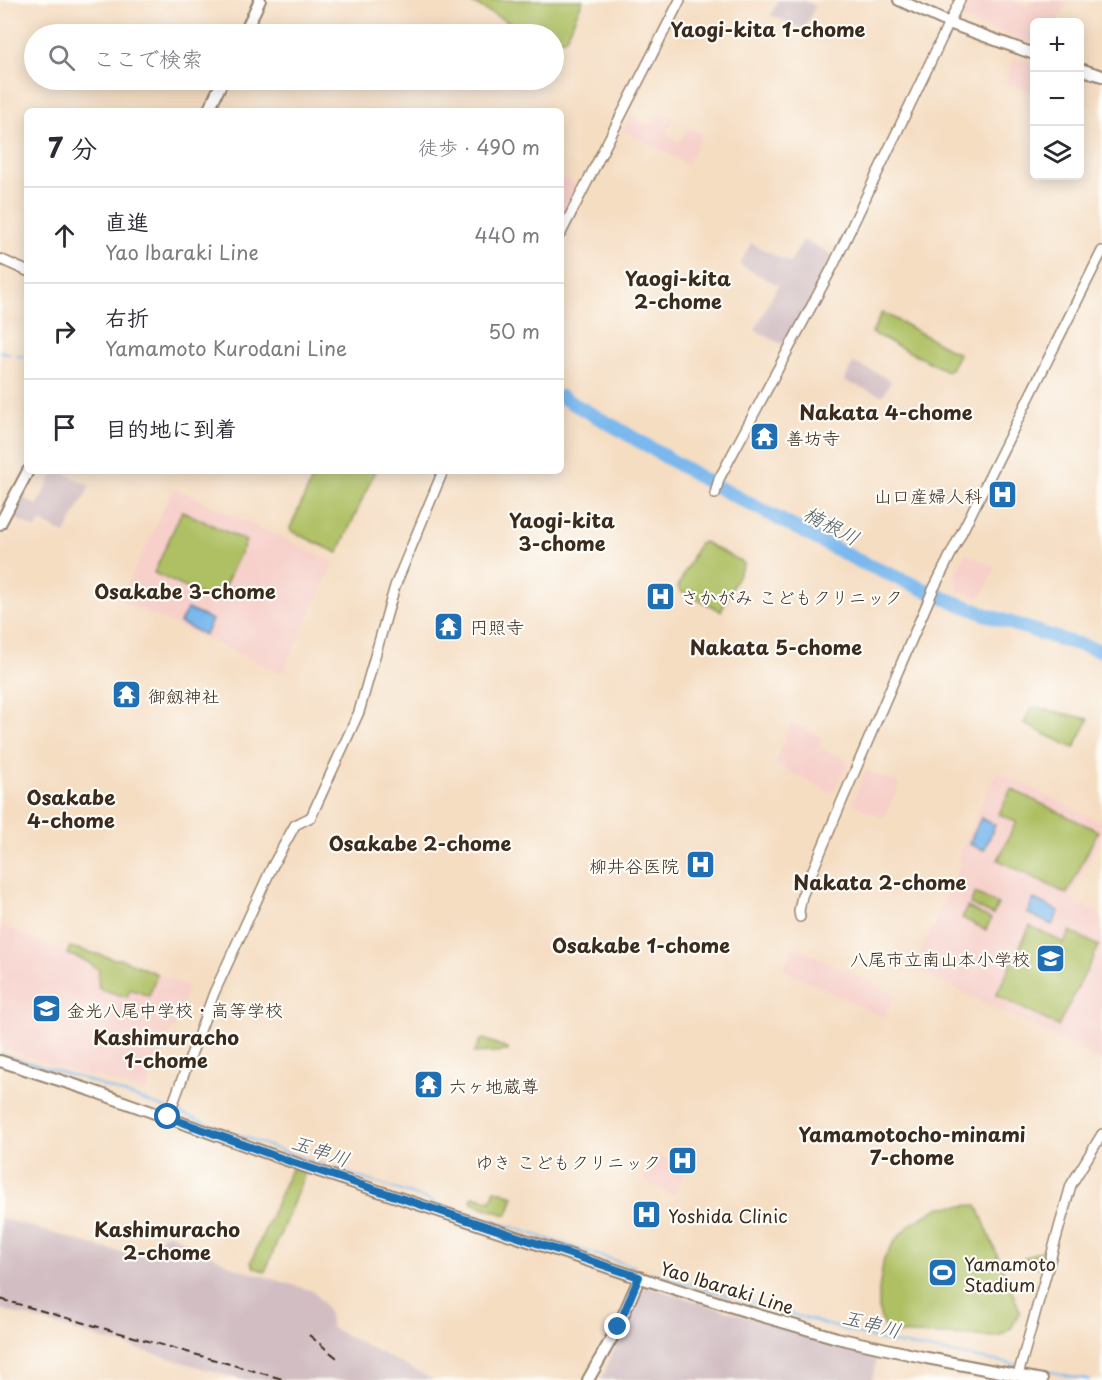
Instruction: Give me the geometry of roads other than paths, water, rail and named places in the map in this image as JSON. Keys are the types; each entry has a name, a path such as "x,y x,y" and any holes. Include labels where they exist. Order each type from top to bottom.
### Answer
{"main road":[{"path":"249,24 260,0"},
{"path":"899,0 949,22 1030,52"},
{"path":"1084,70 1102,76"},
{"path":"209,108 218,90"},
{"path":"0,524 26,474"},
{"name":"Yao Ibaraki Line","path":"0,1061 169,1113 298,1164 755,1314 837,1338 938,1360 1019,1370 1042,1380"},
{"path":"588,1380 618,1327 639,1277"}],"street":[{"path":"564,227 680,0"},
{"path":"715,494 719,479 827,276 960,0"},
{"path":"800,917 802,896 932,593 1102,251"},
{"path":"0,259 24,270"},
{"path":"169,1113 214,993 272,867 295,825 311,817 359,712 395,586 442,474"},
{"path":"1019,1370 1071,1185 1102,1134"}],"water":[{"path":"187,609 212,620 205,635 180,623"},
{"path":"981,818 995,825 984,850 969,844"},
{"path":"1034,899 1059,911 1052,925 1027,913"}],"waterway":[{"path":"0,351 10,354"},
{"path":"16,355 24,357"},
{"name":"楠根川","path":"564,399 708,482 861,562 990,616 1102,651"},
{"name":"玉串川","path":"0,1054 84,1079 168,1109"},
{"name":"玉串川","path":"174,1111 312,1162 635,1267"},
{"name":"玉串川","path":"652,1273 883,1341 1018,1365"},
{"name":"玉串川","path":"1024,1366 1089,1380"}],"railway":[{"path":"0,1299 286,1380"},
{"path":"309,1335 337,1358"}],"place":[{"name":"善坊寺","path":"765,437"},
{"name":"山口産婦人科","path":"1003,495"},
{"name":"さかがみ こどもクリニック","path":"660,596"},
{"name":"円照寺","path":"449,626"},
{"name":"御劔神社","path":"127,695"},
{"name":"柳井谷医院","path":"700,865"},
{"name":"八尾市立南山本小学校","path":"1051,958"},
{"name":"金光八尾中学校・高等学校","path":"46,1009"},
{"name":"六ヶ地蔵尊","path":"428,1085"},
{"name":"ゆき こどもクリニック","path":"682,1161"},
{"name":"Yoshida Clinic","path":"647,1215"},
{"name":"Yamamoto Stadium","path":"943,1273"}],"district":[{"name":"Yaogi-kita 1-chome","path":"768,29"},
{"name":"Yaogi-kita 2-chome","path":"678,290"},
{"name":"Nakata 4-chome","path":"886,412"},
{"name":"Yaogi-kita 3-chome","path":"562,532"},
{"name":"Osakabe 3-chome","path":"185,591"},
{"name":"Nakata 5-chome","path":"776,647"},
{"name":"Osakabe 4-chome","path":"71,808"},
{"name":"Osakabe 2-chome","path":"420,843"},
{"name":"Nakata 2-chome","path":"880,882"},
{"name":"Osakabe 1-chome","path":"641,945"},
{"name":"Kashimuracho 1-chome","path":"166,1048"},
{"name":"Yamamotocho-minami 7-chome","path":"912,1146"},
{"name":"Kashimuracho 2-chome","path":"167,1240"}]}
